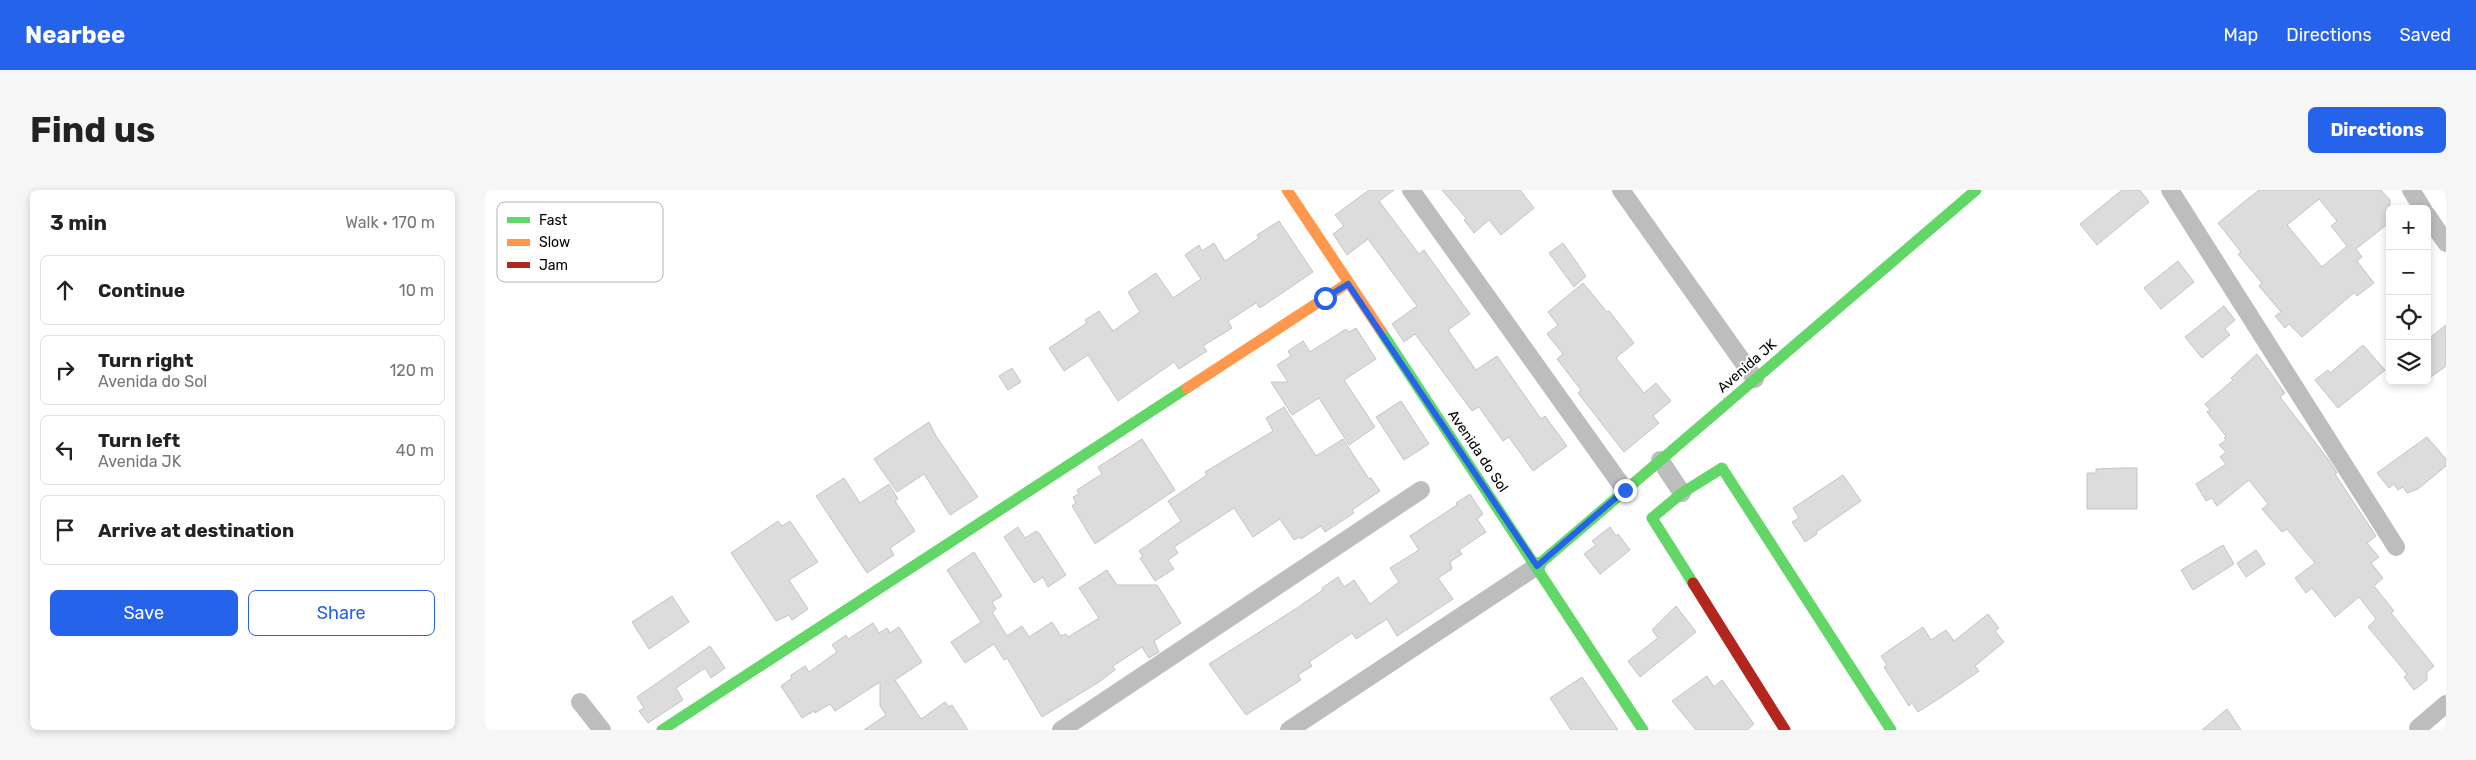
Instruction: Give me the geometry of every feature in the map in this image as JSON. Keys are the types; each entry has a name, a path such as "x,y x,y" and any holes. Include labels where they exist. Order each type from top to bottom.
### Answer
{"street":[{"name":"Avenida do Sol","path":"1287,190 1537,566 1643,730"},
{"path":"1411,190 1625,490"},
{"path":"1621,190 1755,379"},
{"name":"Avenida JK","path":"1537,566 1977,190"},
{"path":"2170,190 2396,546"},
{"path":"2411,190 2420,205"},
{"path":"2431,221 2446,243"},
{"path":"662,730 1348,284"},
{"path":"1660,460 1682,493"},
{"path":"1785,730 1652,518 1682,493 1722,468 1891,730"},
{"path":"1061,730 1421,490"},
{"path":"1289,730 1537,566"},
{"path":"580,702 601,730"},
{"path":"2418,728 2446,704"}],"building":[{"path":"1369,190 1394,190 1379,201 1419,254 1424,250 1470,314 1448,330 1476,370 1497,356 1541,419 1545,416 1567,446 1533,471 1509,437 1503,441 1479,407 1472,411 1415,334 1404,342 1392,324 1417,306 1368,239 1347,255 1333,234 1344,226 1335,215"},
{"path":"1442,190 1520,190 1534,208 1501,235 1489,220 1474,233 1464,220 1466,218"},
{"path":"2122,190 2140,190 2149,202 2097,245 2080,224"},
{"path":"2259,190 2381,190 2390,200 2390,205 2386,205 2386,225 2356,249 2362,257 2357,261 2374,283 2357,296 2355,292 2302,337 2289,324 2285,328 2275,316 2281,312 2259,286 2262,283 2238,254 2241,252 2218,223","holes":["2319,199 2337,221 2331,226 2347,246 2322,267 2287,225"]},
{"path":"1279,221 1313,272 1260,308 1256,303 1228,321 1232,328 1203,346 1207,351 1179,369 1174,362 1118,401 1088,355 1064,371 1049,348 1087,323 1085,320 1099,311 1113,331 1140,312 1128,292 1156,273 1173,298 1201,279 1185,255 1199,245 1202,251 1214,243 1225,261 1259,238 1257,235"},
{"path":"1563,243 1586,276 1574,287 1549,253"},
{"path":"2178,261 2194,282 2161,309 2144,288"},
{"path":"1583,283 1607,312 1609,311 1634,343 1616,358 1644,393 1656,383 1671,401 1653,416 1659,423 1624,452 1578,393 1581,390 1557,359 1563,354 1547,334 1558,325 1548,312"},
{"path":"2224,306 2235,320 2225,329 2230,335 2202,358 2185,337"},
{"path":"2446,325 2446,366 2431,377 2431,340 2431,337"},
{"path":"1356,328 1376,359 1344,380 1375,427 1349,445 1319,398 1292,415 1271,382 1288,382 1277,365 1291,356 1288,351 1303,341 1310,352 1346,329 1349,332"},
{"path":"2363,345 2385,370 2338,408 2315,380 2328,370 2330,373"},
{"path":"2257,354 2285,393 2280,397 2328,459 2337,473 2335,474 2376,536 2367,543 2379,557 2371,563 2383,578 2374,586 2394,611 2391,613 2434,666 2427,672 2427,680 2414,690 2404,677 2407,674 2368,627 2376,619 2359,597 2335,617 2312,588 2306,593 2295,578 2315,563 2287,529 2282,532 2262,509 2268,504 2249,480 2217,506 2212,498 2206,501 2196,484 2226,464 2220,457 2226,452 2219,445 2226,440 2224,438 2226,436 2207,412 2210,410 2205,404 2233,380 2231,378"},
{"path":"1012,368 1021,382 1008,390 999,376"},
{"path":"1401,401 1429,444 1404,460 1376,417"},
{"path":"1284,407 1316,456 1343,439 1369,479 1371,478 1380,491 1352,510 1354,513 1325,532 1321,526 1301,539 1300,537 1294,540 1280,519 1253,537 1234,508 1174,547 1178,553 1168,560 1174,569 1155,581 1140,558 1143,556 1139,551 1181,521 1168,501 1207,475 1205,472 1273,431 1266,418"},
{"path":"929,422 936,436 978,497 950,515 924,474 897,492 874,459"},
{"path":"2427,437 2446,459 2446,466 2418,489 2407,493 2403,487 2398,490 2394,484 2389,488 2377,473"},
{"path":"1142,439 1175,490 1095,544 1072,506 1076,503 1073,497 1079,494 1077,490 1102,474 1098,467"},
{"path":"2137,468 2137,509 2087,509 2087,473 2096,473 2096,469"},
{"path":"1843,475 1861,501 1816,532 1817,534 1805,542 1792,522 1799,518 1793,508"},
{"path":"844,478 860,503 889,484 898,499 895,501 915,531 890,548 894,555 867,573 816,496"},
{"path":"1470,494 1483,514 1477,519 1486,532 1459,550 1462,554 1450,562 1452,569 1438,578 1453,599 1397,636 1387,619 1356,639 1352,633 1309,662 1312,666 1298,675 1301,680 1246,715 1209,664 1297,608 1338,577 1344,587 1354,580 1370,604 1399,582 1390,568 1419,550 1410,536 1457,505 1456,503"},
{"path":"778,521 782,526 790,521 818,562 789,580 808,609 792,620 789,615 776,621 731,553"},
{"path":"1018,527 1025,538 1036,531 1039,533 1066,575 1048,587 1043,577 1034,583 1004,537"},
{"path":"1610,527 1630,550 1600,574 1584,554 1596,545 1592,541"},
{"path":"2223,545 2234,564 2193,590 2181,570"},
{"path":"2256,550 2265,564 2246,577 2237,563"},
{"path":"974,552 1002,596 992,602 996,609 992,612 1007,636 1022,626 1029,637 1052,622 1061,636 1066,634 1068,637 1099,618 1079,588 1107,570 1117,585 1157,585 1181,623 1154,641 1159,652 1149,658 1142,647 1113,666 1115,670 1099,682 1042,717 1007,658 1004,660 994,644 965,663 951,642 981,622 947,570"},
{"path":"672,596 689,622 649,649 632,622"},
{"path":"1676,606 1696,632 1640,677 1628,661 1658,638 1652,630"},
{"path":"1988,614 1999,628 1995,631 2004,642 1975,666 1979,671 1940,698 1918,712 1912,703 1909,706 1884,667 1887,665 1881,656 1923,627 1931,640 1946,630 1954,641"},
{"path":"873,623 879,633 887,628 890,633 899,627 922,662 895,680 921,719 945,702 949,707 952,705 968,730 864,730 886,715 880,706 880,682 835,711 830,704 802,718 781,686 792,678 791,675 805,666 809,672 837,652 832,645 846,635 848,639"},
{"path":"710,646 725,668 711,678 705,668 676,688 683,700 648,723 639,711 644,708 637,697"},
{"path":"1707,676 1714,687 1722,680 1754,724 1747,730 1696,730 1672,701"},
{"path":"1582,677 1618,730 1571,730 1550,698"},
{"path":"2227,709 2241,730 2202,730"}],"traffic: fast":[{"path":"1537,566 1976,190"},
{"path":"1381,331 1643,730"},
{"path":"662,730 1187,388"},
{"path":"1693,583 1652,518 1682,493 1722,468 1891,730"}],"traffic: slow":[{"path":"1287,190 1381,331"},
{"path":"1187,388 1348,283"}],"traffic: jam":[{"path":"1693,583 1785,730"}],"route":[{"path":"1325,298 1348,284 1537,566 1625,490"}]}
